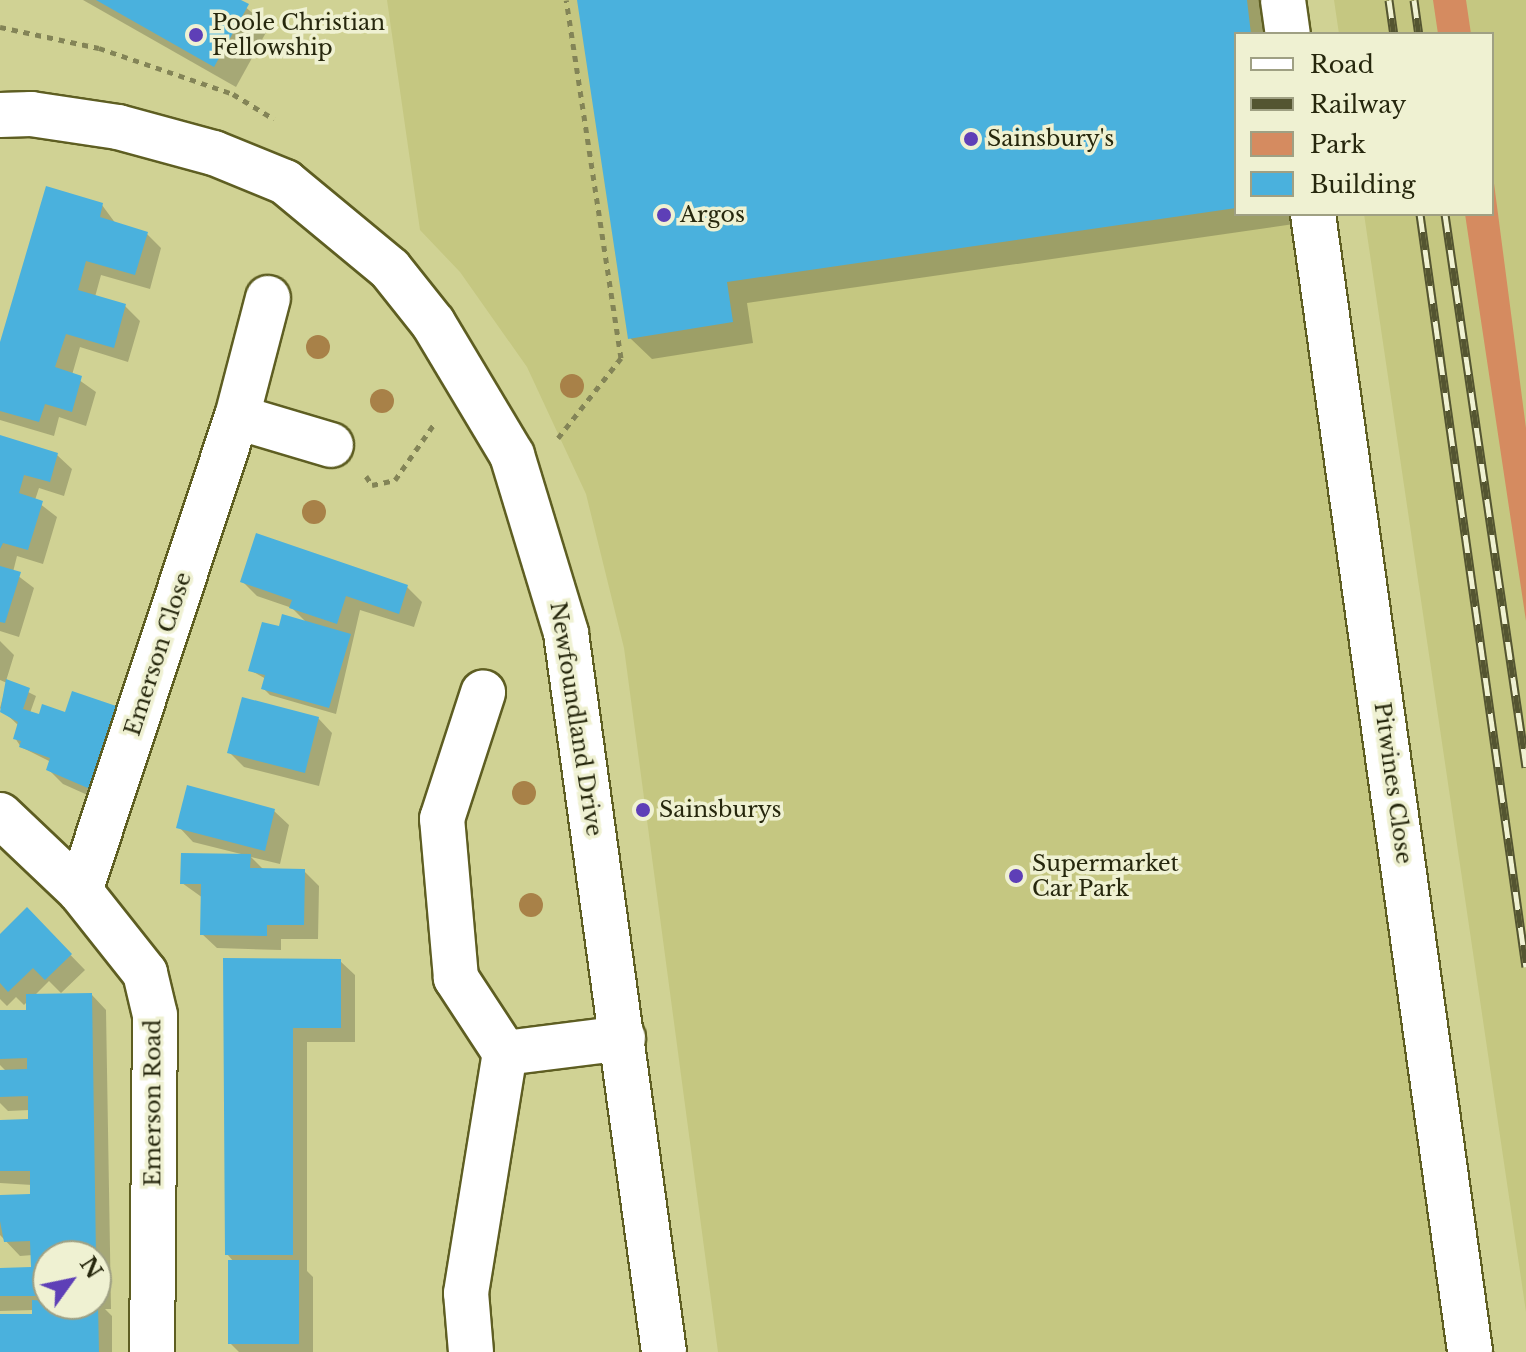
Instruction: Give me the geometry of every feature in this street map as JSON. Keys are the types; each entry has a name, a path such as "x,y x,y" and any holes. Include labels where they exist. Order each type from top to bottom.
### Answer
{"street":[{"path":"1283,0 1288,32"},
{"name":"Newfoundland Drive","path":"0,115 31,114 118,127 214,153 285,182 390,269 433,323 512,455 566,633 664,1352"},
{"name":"Pitwines Close","path":"1313,216 1470,1352"},
{"name":"Emerson Close","path":"80,891 237,417 268,298"},
{"path":"237,417 331,445"},
{"path":"471,1352 466,1293 505,1053 456,978 442,819 483,693"},
{"name":"Emerson Road","path":"0,815 80,891 145,973 155,1015 152,1352"},
{"path":"505,1053 623,1038"}],"path":[{"path":"550,448 621,358 566,0"},
{"path":"331,445 344,443 372,485 395,480 427,431 471,385"}],"shaded area":[{"name":"Supermarket Car Park","path":"387,0 1272,0 1276,32 1234,32 1234,216 1301,216 1459,1352 718,1352 624,648 586,494 527,367 460,272 420,230"},
{"path":"1334,0 1526,0 1526,1312 1364,216 1494,216 1494,32 1339,32"}],"green space":[{"path":"1433,0 1466,0 1471,32 1438,32"},
{"path":"1494,183 1526,428 1526,621 1465,216 1494,216"}],"building":[{"name":"Poole Christian Fellowship","path":"96,0 241,0 249,4 214,67"},
{"name":"Sainsbury's","path":"577,0 1247,0 1251,32 1234,32 1234,208 727,282 733,322 628,339"},
{"path":"46,186 103,203 100,217 148,232 135,275 86,261 78,290 126,304 114,348 66,334 55,367 82,376 72,412 45,404 39,422 0,411 0,342"},
{"path":"0,435 58,453 50,482 24,475 19,493 43,501 28,550 3,543 0,549"},
{"path":"256,533 408,585 399,614 346,596 337,624 289,608 292,600 240,582"},
{"path":"0,566 21,572 5,623 0,622"},
{"path":"282,614 351,634 329,708 261,689 265,675 248,671 262,622 279,626"},
{"path":"6,679 30,688 23,709 39,714 42,704 65,712 72,691 125,709 97,792 46,770 50,758 19,747 21,741 13,739 18,722 0,712"},
{"path":"242,697 319,717 305,773 227,753"},
{"path":"187,785 275,809 265,851 176,828"},
{"path":"181,853 251,854 250,868 305,869 304,925 267,925 267,936 200,935 201,884 180,884"},
{"path":"27,907 72,954 45,980 33,968 8,992 0,983 0,934"},
{"path":"223,958 341,959 341,1028 293,1028 293,1255 225,1255"},
{"path":"92,993 96,1240 32,1240 32,1296 0,1296 0,1268 31,1267 30,1241 4,1242 0,1221 0,1195 30,1194 30,1171 0,1171 0,1120 28,1119 28,1096 0,1097 0,1070 27,1069 27,1058 0,1059 0,1010 26,1010 26,994"},
{"path":"228,1260 299,1260 299,1344 228,1344"},
{"path":"0,1314 32,1314 32,1320 98,1320 99,1352 0,1352"}],"railway":[{"path":"1389,0 1394,32"},
{"path":"1414,0 1419,32"},
{"path":"1420,216 1526,967"},
{"path":"1445,216 1526,767"}],"place":[{"name":"Poole Christian Fellowship","path":"196,35"},
{"name":"Sainsbury's","path":"971,139"},
{"name":"Argos","path":"664,215"},
{"name":"Sainsburys","path":"643,810"},
{"name":"Supermarket Car Park","path":"1016,876"}]}
